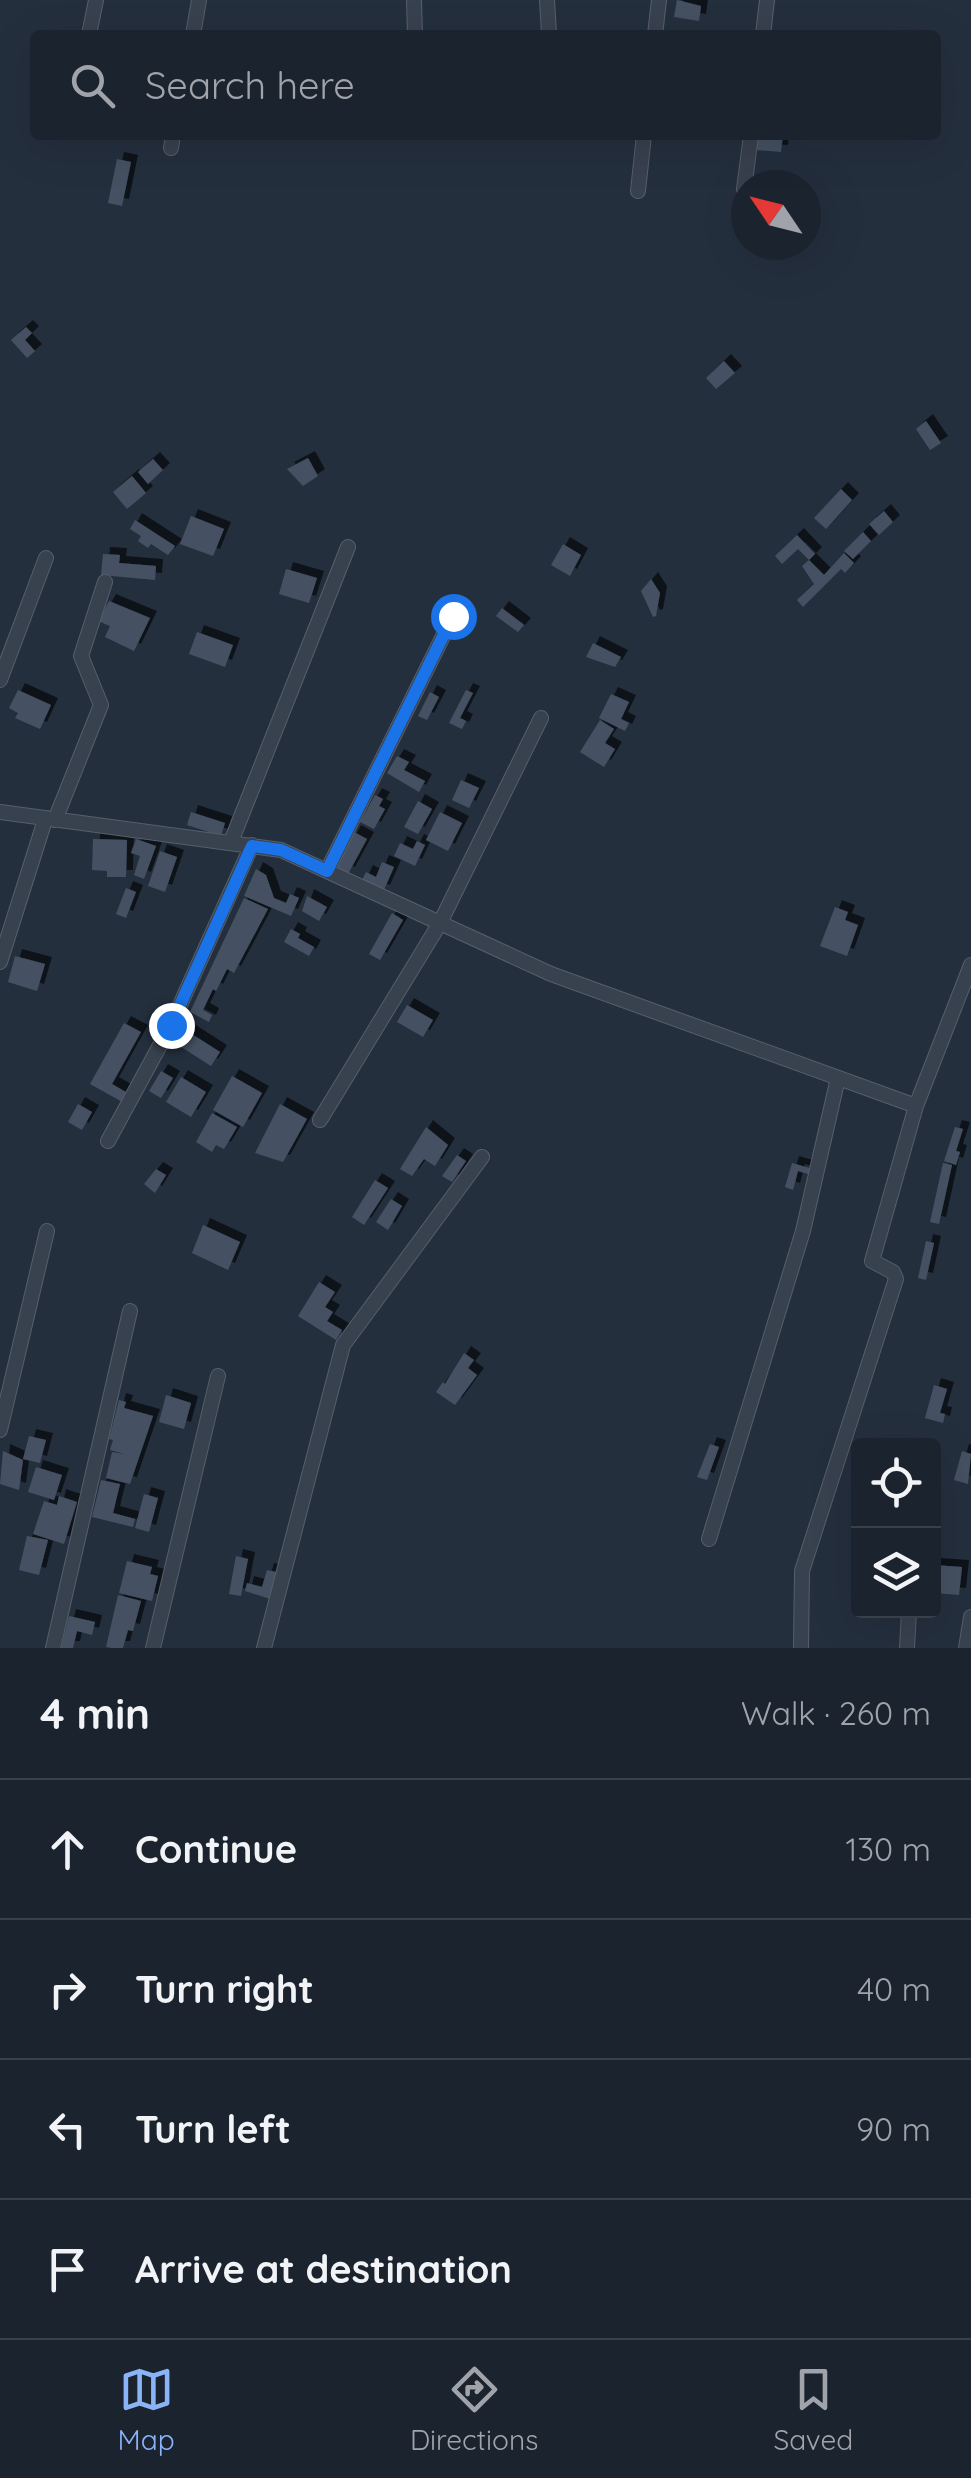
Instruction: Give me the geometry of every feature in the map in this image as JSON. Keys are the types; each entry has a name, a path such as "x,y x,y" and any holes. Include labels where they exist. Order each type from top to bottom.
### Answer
{"street":[{"path":"90,30 96,0"},
{"path":"193,30 199,0"},
{"path":"414,0 415,30"},
{"path":"547,0 549,30"},
{"path":"656,30 659,0"},
{"path":"764,30 768,0"},
{"path":"638,191 643,140"},
{"path":"746,170 749,140"},
{"path":"231,842 348,547"},
{"path":"0,680 46,558"},
{"path":"0,962 50,820 101,705 81,656 105,582"},
{"path":"327,871 453,616"},
{"path":"320,1120 440,923 541,718"},
{"path":"0,812 281,850 551,974 916,1106"},
{"path":"108,1142 171,1025 252,846"},
{"path":"802,1648 802,1570 896,1279 894,1272 872,1261 916,1106 971,965"},
{"path":"710,1539 802,1231 838,1078"},
{"path":"264,1648 343,1345 482,1157"},
{"path":"0,1430 47,1232"},
{"path":"53,1648 130,1311"},
{"path":"153,1648 218,1376"},
{"path":"966,1648 971,1617"},
{"path":"907,1648 908,1618"}],"building":[{"path":"677,0 701,6 699,21 674,17"},
{"path":"757,140 782,140 781,152 756,150"},
{"path":"117,159 131,162 122,206 108,203"},
{"path":"26,327 32,333 25,340 35,351 27,358 11,340"},
{"path":"724,361 735,373 716,389 706,378"},
{"path":"926,421 941,443 930,450 916,429"},
{"path":"308,458 318,476 303,486 287,469"},
{"path":"153,459 163,470 148,484 138,472"},
{"path":"132,476 146,493 127,509 113,492"},
{"path":"841,489 852,500 826,529 814,518"},
{"path":"884,511 893,522 879,535 869,524"},
{"path":"191,516 224,529 213,556 180,544"},
{"path":"135,520 175,546 168,555 138,541 141,536 130,529"},
{"path":"863,532 871,541 853,559 844,551"},
{"path":"797,535 815,554 809,560 798,549 782,564 775,556"},
{"path":"563,544 581,555 570,576 551,565"},
{"path":"844,553 854,563 845,573 841,569 803,607 797,600 814,584 802,566 809,560 824,575"},
{"path":"103,554 120,555 119,563 156,566 155,580 101,575"},
{"path":"286,569 317,578 309,603 279,594"},
{"path":"651,579 660,593 653,617 641,591"},
{"path":"109,601 150,618 134,651 105,637 110,626 98,621"},
{"path":"502,608 524,625 518,632 496,616"},
{"path":"197,632 233,645 225,667 189,654"},
{"path":"593,643 621,657 615,667 586,657"},
{"path":"18,690 51,705 40,729 15,718 18,713 9,708"},
{"path":"466,690 473,693 460,718 466,721 462,729 449,723"},
{"path":"430,692 439,697 427,720 418,716"},
{"path":"611,694 629,702 621,719 629,723 625,731 599,718"},
{"path":"600,720 614,729 605,743 615,749 604,767 580,752"},
{"path":"397,756 409,762 404,770 425,781 419,792 387,773"},
{"path":"461,780 479,788 469,808 452,800"},
{"path":"375,795 383,799 379,806 385,809 374,829 360,822"},
{"path":"418,801 432,809 418,834 404,827"},
{"path":"191,812 225,823 221,836 187,825"},
{"path":"440,812 462,823 448,851 426,840"},
{"path":"354,832 367,839 348,874 335,868"},
{"path":"93,839 127,840 126,877 107,877 107,871 92,870"},
{"path":"136,839 156,846 144,879 134,875 140,856 131,853"},
{"path":"417,841 425,845 415,866 394,856 400,843 413,849"},
{"path":"160,851 177,857 165,892 148,886"},
{"path":"382,862 394,867 383,892 361,882 366,872 376,877"},
{"path":"256,869 266,875 274,898 286,903 290,894 299,898 291,916 244,896"},
{"path":"126,888 136,892 126,918 116,914"},
{"path":"307,896 327,907 319,921 302,911"},
{"path":"244,898 268,909 234,973 227,969 216,991 213,989 203,1010 212,1015 209,1022 190,1012"},
{"path":"835,907 848,912 845,920 858,925 847,956 820,946"},
{"path":"392,913 403,920 380,960 369,954"},
{"path":"291,929 314,947 309,956 284,942"},
{"path":"15,956 45,964 37,991 8,982"},
{"path":"407,1005 433,1020 423,1037 397,1022"},
{"path":"124,1023 141,1032 112,1084 131,1095 126,1104 90,1084"},
{"path":"184,1029 220,1052 211,1066 175,1043"},
{"path":"161,1071 173,1078 161,1098 149,1091"},
{"path":"232,1076 262,1093 243,1127 213,1110"},
{"path":"181,1077 206,1092 191,1117 166,1102"},
{"path":"78,1104 92,1112 82,1130 68,1122"},
{"path":"280,1104 307,1119 283,1162 255,1153"},
{"path":"212,1113 237,1127 224,1149 216,1145 212,1152 196,1142"},
{"path":"426,1127 448,1145 435,1166 424,1159 412,1176 400,1169"},
{"path":"955,1127 963,1129 956,1165 944,1161"},
{"path":"457,1155 466,1161 452,1182 442,1176"},
{"path":"792,1163 813,1169 811,1175 798,1171 793,1190 785,1187"},
{"path":"943,1163 952,1165 939,1224 930,1222"},
{"path":"156,1169 166,1175 155,1193 144,1184"},
{"path":"375,1180 388,1188 364,1225 352,1217"},
{"path":"391,1199 402,1206 388,1230 376,1222"},
{"path":"203,1225 240,1242 228,1270 192,1253"},
{"path":"926,1241 934,1243 926,1280 918,1278"},
{"path":"319,1282 335,1292 325,1307 333,1312 327,1321 342,1330 336,1340 298,1316"},
{"path":"464,1353 474,1360 468,1368 477,1375 455,1405 436,1392"},
{"path":"934,1385 947,1389 940,1413 945,1414 943,1423 925,1418"},
{"path":"166,1395 191,1403 184,1429 159,1422"},
{"path":"119,1400 126,1402 124,1408 153,1416 130,1484 106,1478 112,1452 124,1454 110,1450"},
{"path":"29,1436 46,1440 40,1463 23,1459"},
{"path":"710,1444 719,1447 707,1480 697,1477"},
{"path":"3,1451 23,1460 19,1490 0,1484"},
{"path":"962,1451 971,1454 968,1484 954,1480"},
{"path":"36,1467 62,1475 54,1500 28,1492"},
{"path":"101,1480 120,1484 113,1513 135,1519 133,1527 92,1517"},
{"path":"144,1494 158,1498 149,1532 135,1528"},
{"path":"59,1496 77,1502 64,1544 33,1534 44,1501 57,1505"},
{"path":"27,1536 48,1540 39,1575 19,1570"},
{"path":"236,1556 248,1559 241,1596 229,1594"},
{"path":"127,1561 152,1567 150,1574 158,1576 152,1601 119,1593"},
{"path":"941,1566 962,1567 959,1595 941,1594"},
{"path":"267,1570 276,1572 270,1599 245,1591 247,1583 262,1587"},
{"path":"118,1595 141,1601 133,1631 128,1630 123,1648 111,1648 106,1647"},
{"path":"69,1616 95,1622 92,1635 77,1631 73,1648 61,1648"}],"route":[{"path":"171,1025 252,846 281,850 327,871 453,616"}]}
